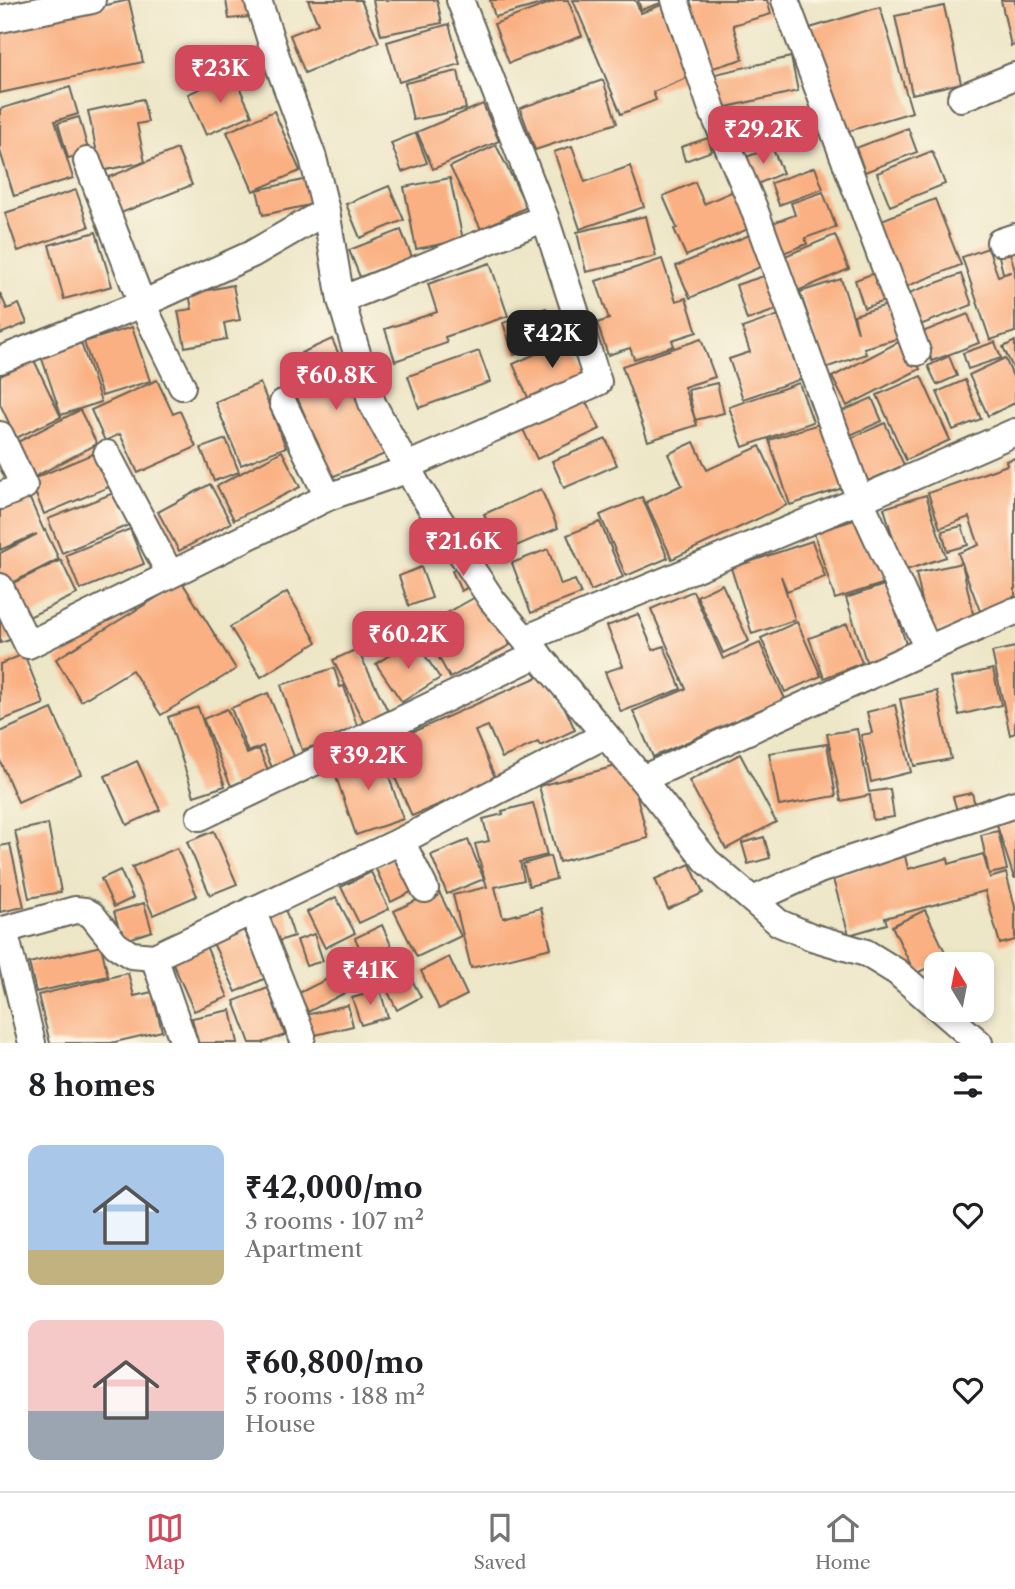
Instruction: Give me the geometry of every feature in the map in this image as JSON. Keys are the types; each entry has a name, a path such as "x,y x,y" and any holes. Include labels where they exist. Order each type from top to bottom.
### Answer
{"street":[{"path":"0,19 92,0"},
{"path":"258,0 313,158 326,211 341,300 372,403 419,489 492,600 642,779 707,862 779,923 812,937 866,953 897,972 924,996"},
{"path":"0,587 28,645 328,498 408,468 598,382 545,218 460,0"},
{"path":"675,0 712,109 753,206 860,499 928,649"},
{"path":"785,0 917,352"},
{"path":"961,98 1015,76"},
{"path":"87,161 142,304 182,386"},
{"path":"0,360 142,304 252,254 326,211"},
{"path":"341,300 545,218"},
{"path":"283,403 328,498"},
{"path":"200,817 531,646 1015,432"},
{"path":"0,435 24,486 0,496"},
{"path":"107,454 170,574"},
{"path":"642,779 1015,611"},
{"path":"32,1043 2,931 75,910 85,911 92,915 116,945 131,955 154,957 401,841 605,735"},
{"path":"753,900 819,870 1015,804"},
{"path":"401,841 425,890"},
{"path":"252,911 302,1036"},
{"path":"154,957 184,1043"},
{"path":"955,1022 979,1043"}],"building":[{"path":"129,0 143,62 0,93 0,29"},
{"path":"226,0 247,0 249,17 229,19"},
{"path":"308,0 361,0 379,42 305,73 290,35 318,24"},
{"path":"373,0 437,0 442,23 381,35"},
{"path":"490,0 552,0 552,1 495,17"},
{"path":"558,0 568,0 582,36 509,63 494,24"},
{"path":"573,0 635,0 641,13 661,5 670,27 674,26 694,75 653,92 656,100 621,114"},
{"path":"638,0 669,0 641,10"},
{"path":"688,0 767,0 771,14 733,25 743,59 706,70"},
{"path":"1001,0 1015,0 1015,45 1011,46"},
{"path":"944,6 961,83 912,94 895,16"},
{"path":"880,7 912,112 842,133 810,28"},
{"path":"449,24 460,64 399,82 387,42"},
{"path":"791,57 798,91 718,109 711,75"},
{"path":"458,71 466,109 413,120 405,83"},
{"path":"233,74 252,115 206,135 188,94"},
{"path":"603,80 617,123 535,150 520,108"},
{"path":"70,87 78,114 55,121 73,178 14,196 0,151 0,109"},
{"path":"143,99 148,122 137,124 145,162 101,171 88,111"},
{"path":"483,104 499,141 433,169 417,132"},
{"path":"274,111 300,171 253,191 227,132"},
{"path":"79,117 89,153 68,158 58,123"},
{"path":"908,128 917,152 865,172 856,148"},
{"path":"416,133 427,163 402,172 391,143"},
{"path":"708,138 712,151 685,161 681,147"},
{"path":"496,145 527,207 481,229 450,167"},
{"path":"572,146 585,182 630,166 644,207 580,229 554,152"},
{"path":"772,147 783,173 755,185 744,158"},
{"path":"177,149 192,185 121,213 107,178"},
{"path":"932,151 945,184 890,206 877,173"},
{"path":"815,167 823,189 779,205 771,183"},
{"path":"450,178 463,240 416,249 404,187"},
{"path":"308,179 314,204 263,215 257,190"},
{"path":"695,182 704,204 738,189 755,226 686,256 663,196"},
{"path":"389,186 404,220 360,238 346,204"},
{"path":"76,190 89,227 18,251 5,213"},
{"path":"823,192 836,227 805,238 807,244 778,255 767,225 795,215 791,203"},
{"path":"935,199 961,265 900,289 874,223"},
{"path":"646,216 656,256 586,272 577,232"},
{"path":"401,230 412,257 360,277 349,250"},
{"path":"96,232 112,286 64,299 49,245"},
{"path":"754,233 767,264 690,298 676,266"},
{"path":"835,235 849,269 793,293 778,259"},
{"path":"1008,245 1015,271 1015,332 990,340 962,257 988,248 998,276 1011,272 1003,273 997,248"},
{"path":"662,259 676,301 686,298 697,332 672,340 674,346 634,359 630,348 608,355 597,323 609,319 596,281"},
{"path":"490,263 508,316 445,337 447,343 395,361 385,329 437,312 428,284"},
{"path":"883,270 893,298 864,308 855,280"},
{"path":"961,274 972,305 915,327 903,295"},
{"path":"767,275 779,309 747,320 736,285"},
{"path":"841,279 858,332 854,315 897,302 907,336 864,348 866,354 825,368 800,292"},
{"path":"233,285 240,320 224,323 227,339 185,347 178,311 192,309 189,294"},
{"path":"0,293 7,309 19,304 27,323 0,334"},
{"path":"546,308 557,340 514,355 503,323"},
{"path":"968,314 979,343 932,361 920,333"},
{"path":"779,315 801,379 743,399 729,359 750,352 742,328"},
{"path":"132,327 150,381 102,396 84,342"},
{"path":"573,337 590,376 530,402 513,364"},
{"path":"332,339 359,400 387,453 332,477 291,384 311,375 301,353"},
{"path":"701,339 715,377 684,387 697,425 648,441 622,366"},
{"path":"904,339 920,369 847,406 832,377"},
{"path":"1015,341 1015,372 1003,347"},
{"path":"995,342 1001,358 968,369 963,353"},
{"path":"81,343 101,402 61,415 41,356"},
{"path":"479,351 490,382 419,408 408,376"},
{"path":"949,356 957,376 937,385 928,366"},
{"path":"1005,358 1015,381 1015,403 988,416 969,375"},
{"path":"34,360 61,417 16,438 0,404 0,376"},
{"path":"921,376 950,440 906,460 877,395"},
{"path":"157,380 173,414 180,411 196,447 138,473 120,434 105,441 91,410"},
{"path":"965,380 981,419 953,430 937,392"},
{"path":"260,383 286,447 241,465 215,402"},
{"path":"717,383 724,413 695,420 688,390"},
{"path":"799,383 813,422 743,447 729,407"},
{"path":"581,392 600,429 537,459 519,421"},
{"path":"872,398 882,421 846,437 836,414"},
{"path":"80,410 97,444 29,480 12,445"},
{"path":"825,422 846,487 790,505 769,440"},
{"path":"885,423 904,465 861,484 842,442"},
{"path":"226,439 239,472 214,481 201,448"},
{"path":"606,439 617,465 564,488 552,461"},
{"path":"694,442 707,470 760,446 787,505 672,559 646,502 682,485 668,454"},
{"path":"102,450 116,484 44,514 30,480"},
{"path":"282,451 300,487 234,520 217,486"},
{"path":"1015,458 1015,598 980,611 958,553 979,545 969,517 940,528 928,493 1007,465 1006,461"},
{"path":"210,484 231,523 179,551 158,512"},
{"path":"541,489 558,528 500,553 484,514"},
{"path":"26,490 59,559 6,586 0,573 0,553 37,534 0,550 0,502"},
{"path":"116,492 129,525 62,553 48,519"},
{"path":"926,495 946,557 903,571 884,508"},
{"path":"642,497 668,558 626,576 600,515"},
{"path":"863,517 885,583 835,599 814,533"},
{"path":"600,522 623,577 591,591 567,535"},
{"path":"962,526 968,545 947,551 942,531"},
{"path":"130,529 144,564 80,590 66,555"},
{"path":"812,541 825,577 787,591 781,576 795,620 752,634 731,568"},
{"path":"548,549 561,585 575,580 581,594 531,613 512,563"},
{"path":"61,560 77,594 29,617 13,583"},
{"path":"962,563 975,623 929,633 916,573"},
{"path":"464,565 474,584 461,591 452,571"},
{"path":"421,567 432,598 409,606 399,576"},
{"path":"182,582 236,669 161,715 132,670 81,701 56,659"},
{"path":"722,584 749,641 723,653 697,596"},
{"path":"887,584 908,650 867,664 846,598"},
{"path":"693,591 723,659 760,643 785,699 653,757 633,711 686,689 651,609"},
{"path":"287,592 317,642 261,677 230,627"},
{"path":"481,594 510,645 450,678 422,627"},
{"path":"3,614 10,640 0,643 0,615"},
{"path":"638,614 653,650 664,646 681,689 621,712 605,672 623,666 607,626"},
{"path":"797,622 821,676 785,692 761,638"},
{"path":"847,624 862,663 824,678 809,638"},
{"path":"414,639 440,678 402,702 376,664"},
{"path":"1015,647 1015,733 1010,735 992,652"},
{"path":"357,649 388,711 364,723 333,660"},
{"path":"24,654 44,704 0,721 0,664"},
{"path":"334,668 340,687 344,686 359,732 302,750 281,685"},
{"path":"993,669 1001,705 959,715 951,678"},
{"path":"549,672 575,730 540,746 538,742 502,758 488,726 475,731 497,782 412,816 381,746"},
{"path":"937,691 951,759 914,766 900,699"},
{"path":"268,693 296,761 273,770 263,746 248,752 231,708"},
{"path":"895,705 911,772 871,782 861,735 872,733 867,712"},
{"path":"198,707 225,786 194,796 168,717"},
{"path":"52,709 81,774 18,802 0,761 0,732"},
{"path":"227,709 247,754 259,749 268,770 231,786 203,719"},
{"path":"857,729 869,792 890,789 894,817 873,820 870,795 841,801 827,734"},
{"path":"827,744 836,796 779,806 769,753"},
{"path":"380,749 403,819 356,835 332,765"},
{"path":"740,754 776,822 726,849 689,781"},
{"path":"137,761 160,810 127,825 105,776"},
{"path":"628,763 648,838 559,862 539,786"},
{"path":"972,793 976,809 958,814 953,797"},
{"path":"533,803 547,855 520,862 524,880 495,887 503,918 541,908 551,948 471,968 453,895 487,887 475,844 489,841 483,819"},
{"path":"1015,813 1015,878 1014,878 995,819"},
{"path":"48,824 61,892 29,898 15,831"},
{"path":"214,831 237,884 210,895 187,842"},
{"path":"998,831 1007,870 989,874 981,835"},
{"path":"764,837 770,858 748,864 742,843"},
{"path":"468,840 484,879 447,894 431,855"},
{"path":"10,844 24,907 0,912 0,846"},
{"path":"177,848 197,896 153,915 132,867"},
{"path":"983,854 990,878 1006,873 1015,907 1015,940 1000,944 985,891 885,918 887,924 849,935 832,876 905,856 908,869 948,858 949,864"},
{"path":"401,855 417,889 391,902 375,867"},
{"path":"550,856 556,879 529,886 523,864"},
{"path":"690,864 703,893 668,909 655,879"},
{"path":"120,870 133,898 114,907 101,879"},
{"path":"371,872 389,909 359,923 341,887"},
{"path":"438,890 461,936 417,957 394,911"},
{"path":"336,897 355,933 325,948 307,912"},
{"path":"144,903 152,931 123,941 114,912"},
{"path":"285,909 294,936 276,942 268,915"},
{"path":"925,910 945,952 924,952 924,970 915,974 892,926"},
{"path":"382,925 404,974 377,987 355,938"},
{"path":"243,929 266,978 236,992 213,943"},
{"path":"314,934 323,961 306,966 297,940"},
{"path":"101,946 108,976 36,992 29,963"},
{"path":"206,946 228,997 194,1011 172,961"},
{"path":"449,957 467,995 439,1009 421,971"},
{"path":"357,964 366,982 308,1012 299,993"},
{"path":"128,973 134,996 152,992 162,1031 111,1043 50,1043 38,995"},
{"path":"411,978 421,997 397,1010 387,990"},
{"path":"268,988 285,1035 262,1043 250,1043 234,1001"},
{"path":"380,990 388,1017 361,1025 352,998"},
{"path":"348,1005 353,1026 311,1036 306,1015"},
{"path":"231,1010 238,1043 198,1043 192,1018"}]}
